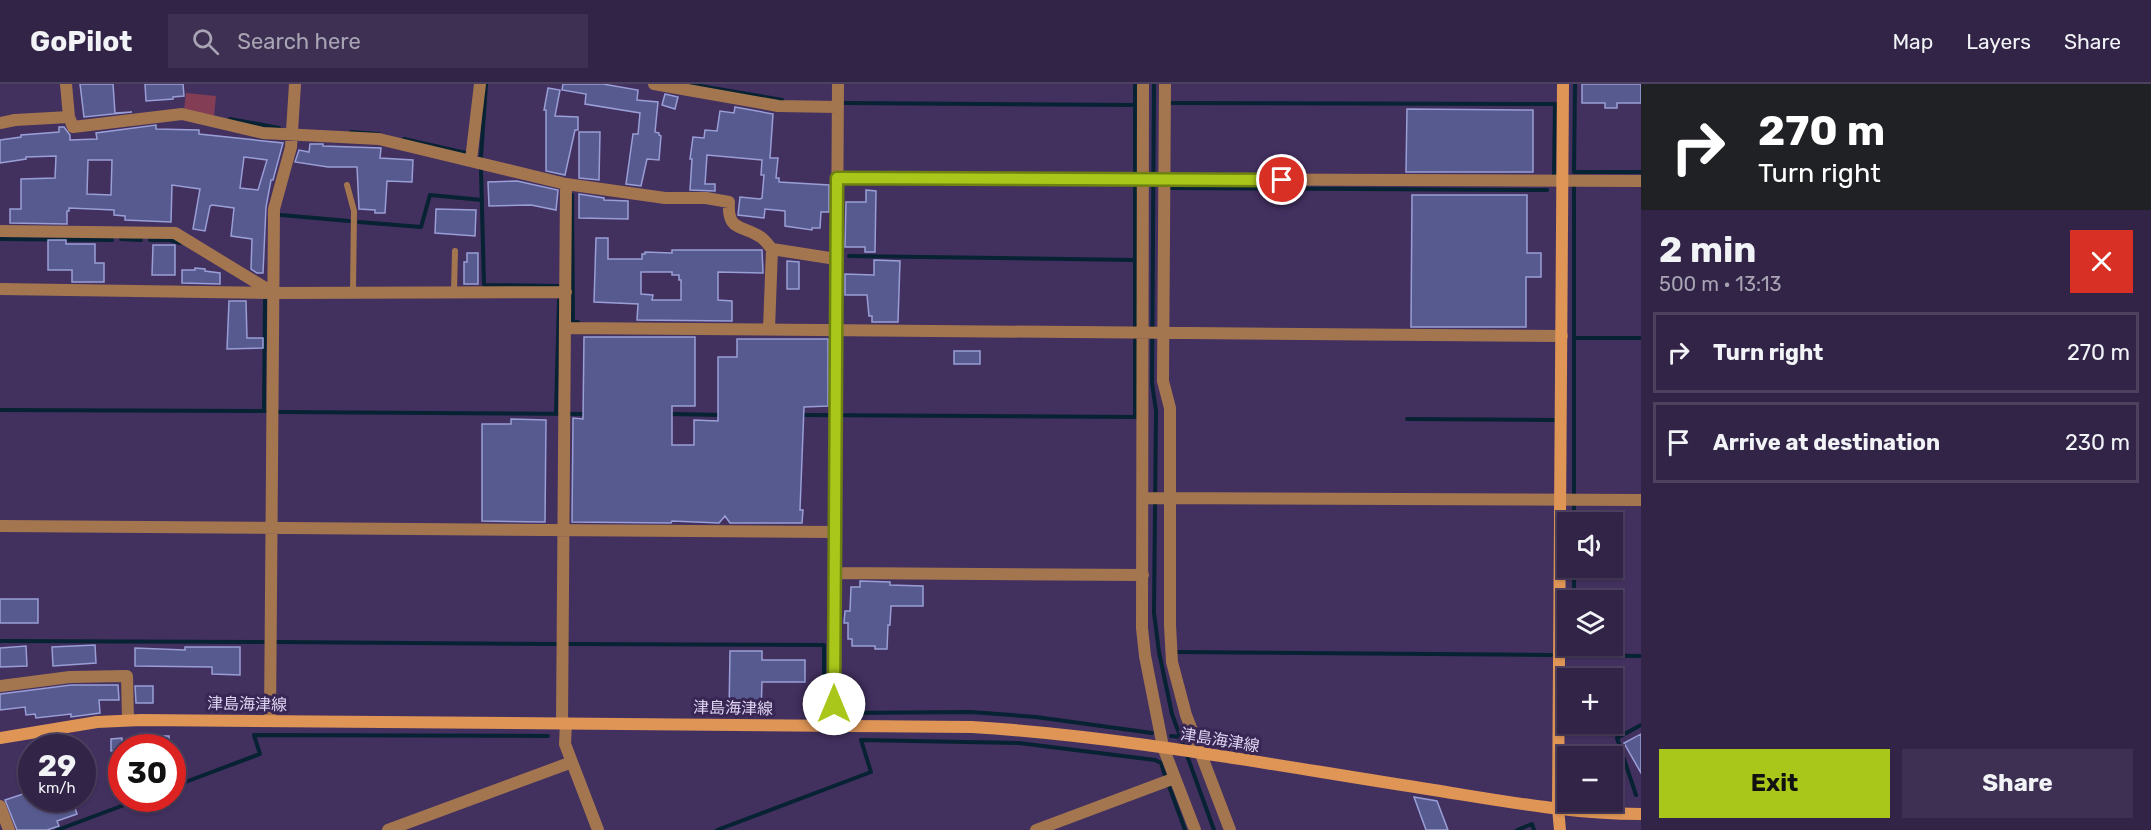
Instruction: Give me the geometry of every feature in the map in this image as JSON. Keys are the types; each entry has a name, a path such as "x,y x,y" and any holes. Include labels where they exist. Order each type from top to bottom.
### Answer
{"main road":[{"path":"1558,746 1563,84"},
{"name":"津島海津線","path":"0,738 97,722 128,720 972,727 1029,730 1163,747 1557,808"},
{"path":"1558,812 1560,830"},
{"name":"津島海津線","path":"1613,812 1641,814"}],"street":[{"path":"66,84 69,117 73,127 182,114 263,133 379,140 567,184 665,198 706,198 729,202 728,212 731,222 741,230 762,238 772,249 837,259"},
{"path":"270,721 274,209 291,147 295,84"},
{"path":"471,160 480,84"},
{"path":"654,84 778,106 838,107"},
{"path":"834,726 838,84"},
{"path":"1143,84 1145,656 1163,747 1195,830"},
{"path":"1165,84 1162,179 1162,333 1163,381 1170,408 1168,498 1170,625 1173,662 1197,753 1230,830"},
{"path":"0,123 69,117"},
{"path":"837,178 1641,181"},
{"path":"567,184 564,421 565,744 598,830"},
{"path":"0,231 175,233 273,293"},
{"path":"769,330 772,249"},
{"path":"0,289 273,293 566,292"},
{"path":"565,328 1562,336"},
{"path":"1146,498 1641,501"},
{"path":"0,526 835,532"},
{"path":"835,573 1143,575"},
{"path":"0,686 70,677 127,676 128,720"},
{"path":"388,830 572,762"},
{"path":"1036,830 1175,778"},
{"path":"0,806 9,830"}],"lane":[{"path":"347,185 354,211 352,292"},
{"path":"454,292 455,251"}],"shaded area":[{"path":"186,93 216,96 214,116 184,110"}],"building":[{"path":"80,84 113,84 115,113 132,112 84,117"},
{"path":"145,84 183,84 184,96 146,101"},
{"path":"563,84 603,84 638,90 637,100 658,102 655,132 661,136 659,160 647,159 641,186 626,184 633,134 638,134 640,113 585,104 586,94 562,90"},
{"path":"1582,84 1641,84 1641,103 1617,103 1617,108 1605,108 1605,103 1582,103"},
{"path":"548,88 560,90 555,116 578,117 578,130 575,130 565,175 546,171 546,110 544,110"},
{"path":"665,94 678,97 675,109 662,105"},
{"path":"735,107 773,114 770,158 778,158 776,178 779,178 779,182 829,185 829,212 821,212 820,228 812,228 812,230 785,226 785,211 765,209 764,218 738,215 740,197 762,198 764,175 761,175 762,160 707,155 705,184 715,184 715,191 690,190 693,137 704,138 705,130 717,131 720,111 734,113"},
{"path":"1407,109 1533,110 1533,172 1406,172"},
{"path":"156,125 156,129 199,130 199,134 283,143 273,180 271,180 266,207 263,273 257,273 251,269 252,239 231,236 234,208 210,206 205,231 193,229 200,189 172,185 171,222 125,220 125,216 114,215 114,210 69,208 67,224 10,223 10,209 21,209 21,179 55,178 56,156 26,157 26,159 0,163 0,140 21,137 21,135 59,132 59,127 64,127 70,135 70,140 97,139 96,133","holes":["244,157 267,160 258,190 240,188","88,160 112,160 111,195 87,194"]},
{"path":"579,132 600,132 599,180 579,178"},
{"path":"310,144 381,148 380,158 413,160 412,182 387,181 385,213 359,209 357,167 328,167 295,162 299,150 309,152"},
{"path":"517,181 558,190 556,210 531,205 489,206 488,182"},
{"path":"866,190 876,191 875,252 865,252 865,247 845,247 846,202 866,202"},
{"path":"579,194 604,198 604,200 628,201 628,219 579,218"},
{"path":"1412,195 1527,195 1527,253 1541,253 1541,277 1526,277 1526,327 1411,327"},
{"path":"436,209 476,210 475,236 435,233"},
{"path":"596,238 608,238 608,259 642,259 642,254 645,252 672,253 672,250 762,250 763,273 718,272 718,300 732,301 732,321 637,320 638,304 594,302","holes":["641,272 672,272 672,275 679,275 679,280 681,280 681,300 652,300 653,295 641,294"]},
{"path":"48,240 66,240 66,244 95,244 95,263 104,263 104,282 72,282 72,270 48,270"},
{"path":"153,245 175,245 175,275 152,275"},
{"path":"467,253 478,253 478,284 464,284 464,262 467,262"},
{"path":"874,260 900,261 898,322 872,322 872,316 869,316 867,295 845,295 845,274 874,275"},
{"path":"787,261 799,262 799,289 787,289"},
{"path":"195,268 220,273 220,284 182,283 182,270 195,270"},
{"path":"229,301 246,301 247,338 263,338 263,348 227,349"},
{"path":"584,337 695,337 695,406 672,406 672,445 694,445 694,420 718,421 718,357 737,357 737,339 828,339 828,406 804,407 800,510 803,510 802,523 730,523 725,516 719,523 572,522 573,418 583,419"},
{"path":"954,351 980,351 980,364 954,364"},
{"path":"511,419 546,420 545,522 482,521 482,424 511,424"},
{"path":"860,581 923,586 923,606 891,606 887,649 875,649 875,646 852,646 852,639 848,639 848,623 844,623 845,611 850,611 851,587 860,587"},
{"path":"0,599 38,599 38,623 0,623"},
{"path":"95,645 96,663 53,666 52,647"},
{"path":"26,646 27,666 0,667 0,648"},
{"path":"185,647 240,647 240,675 212,674 212,667 135,666 135,648 185,650"},
{"path":"730,651 762,651 762,660 805,660 805,682 762,682 761,713 729,713"},
{"path":"71,685 118,685 119,700 99,700 100,713 71,717 71,714 36,718 35,714 26,715 25,707 0,710 0,694"},
{"path":"135,686 153,686 153,703 136,703"},
{"path":"1641,734 1641,773 1624,743"},
{"path":"18,796 18,812 76,812 77,814 57,821 59,826 47,830 17,830 5,800"},
{"path":"1414,797 1437,801 1448,830 1426,830"}],"waterway":[{"path":"481,157 486,84"},
{"path":"689,84 782,100"},
{"path":"1135,84 1135,175"},
{"path":"1154,84 1152,383 1156,411 1154,613 1159,652 1172,714 1214,830"},
{"path":"1575,84 1574,172 1641,172"},
{"path":"845,103 1135,105"},
{"path":"1168,103 1555,104 1554,175"},
{"path":"230,119 279,128"},
{"path":"351,132 379,134"},
{"path":"404,139 466,153"},
{"path":"481,170 484,285 559,286"},
{"path":"1574,186 1574,496"},
{"path":"1135,188 1135,327"},
{"path":"1171,188 1547,190"},
{"path":"359,222 421,227 430,195 482,200"},
{"path":"572,195 573,322 578,322"},
{"path":"281,215 349,221"},
{"path":"0,239 112,240"},
{"path":"121,239 141,240"},
{"path":"150,240 170,240 180,243"},
{"path":"849,256 1135,260"},
{"path":"264,411 265,300"},
{"path":"556,413 559,300"},
{"path":"1575,338 1641,338"},
{"path":"1135,340 1135,417"},
{"path":"0,410 267,411"},
{"path":"279,412 587,414"},
{"path":"669,414 722,415"},
{"path":"801,415 1137,417"},
{"path":"1407,419 1554,420"},
{"path":"1574,506 1574,512"},
{"path":"1574,578 1574,590"},
{"path":"0,641 263,642"},
{"path":"276,642 557,644"},
{"path":"568,644 824,645 824,711 826,713"},
{"path":"1176,652 1551,655"},
{"path":"1623,656 1641,656"},
{"path":"843,713 971,712 1036,717 1152,733"},
{"path":"1636,795 1617,738 1641,725"},
{"path":"186,782 260,754 254,735 548,736"},
{"path":"1171,736 1180,737"},
{"path":"717,830 871,772 861,740 1019,743 1155,760 1161,763 1165,776"},
{"path":"1169,786 1185,830"},
{"path":"57,830 108,811"},
{"path":"1517,830 1532,824 1534,830"}],"route":[{"path":"834,704 837,178 1282,180"}]}
